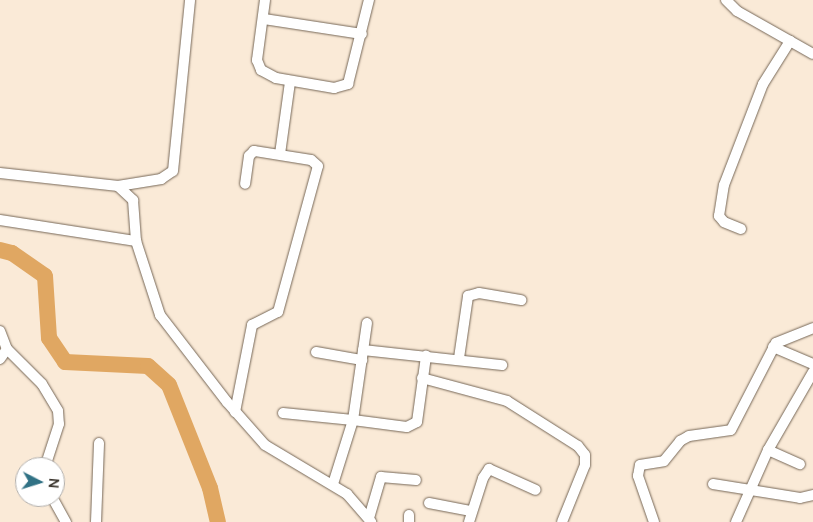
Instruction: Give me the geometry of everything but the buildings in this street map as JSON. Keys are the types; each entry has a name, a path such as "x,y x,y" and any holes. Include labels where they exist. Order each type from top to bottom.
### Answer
{"street":[{"path":"0,173 118,186 161,179 173,171 190,0"},
{"path":"265,0 258,65 264,73 290,82 343,88 348,84 369,0"},
{"path":"726,0 813,54"},
{"path":"264,19 362,34"},
{"path":"741,229 724,222 719,216 724,185 763,84 790,41"},
{"path":"280,154 290,82"},
{"path":"235,412 252,325 278,312 318,172 318,166 311,160 280,154 251,153 245,184"},
{"path":"118,186 133,200 136,241 160,315 235,412 266,445 333,484 370,520 381,477 416,480"},
{"path":"0,220 136,241"},
{"path":"459,358 468,296 479,293 521,300"},
{"path":"333,484 353,420 367,323"},
{"path":"654,522 638,476 640,465 664,461 680,441 689,436 731,430 773,347 813,328"},
{"path":"0,331 7,349 42,384 58,410 59,424 48,457"},
{"path":"773,347 813,364"},
{"path":"0,358 7,349"},
{"path":"316,352 459,358 502,365"},
{"path":"283,413 413,426 417,422 426,356"},
{"path":"736,522 748,491 768,450 813,372"},
{"path":"422,378 507,401 578,446 585,455 585,464 562,522"},
{"path":"96,522 99,443"},
{"path":"768,450 800,464"},
{"path":"469,522 470,511 490,469 536,490"},
{"path":"713,484 800,498 813,495"},
{"path":"429,503 470,511"},
{"path":"58,507 66,522"}],"waterway":[{"path":"0,250 12,253 45,276 49,338 65,362 148,366 169,385 210,488 218,522"}]}
